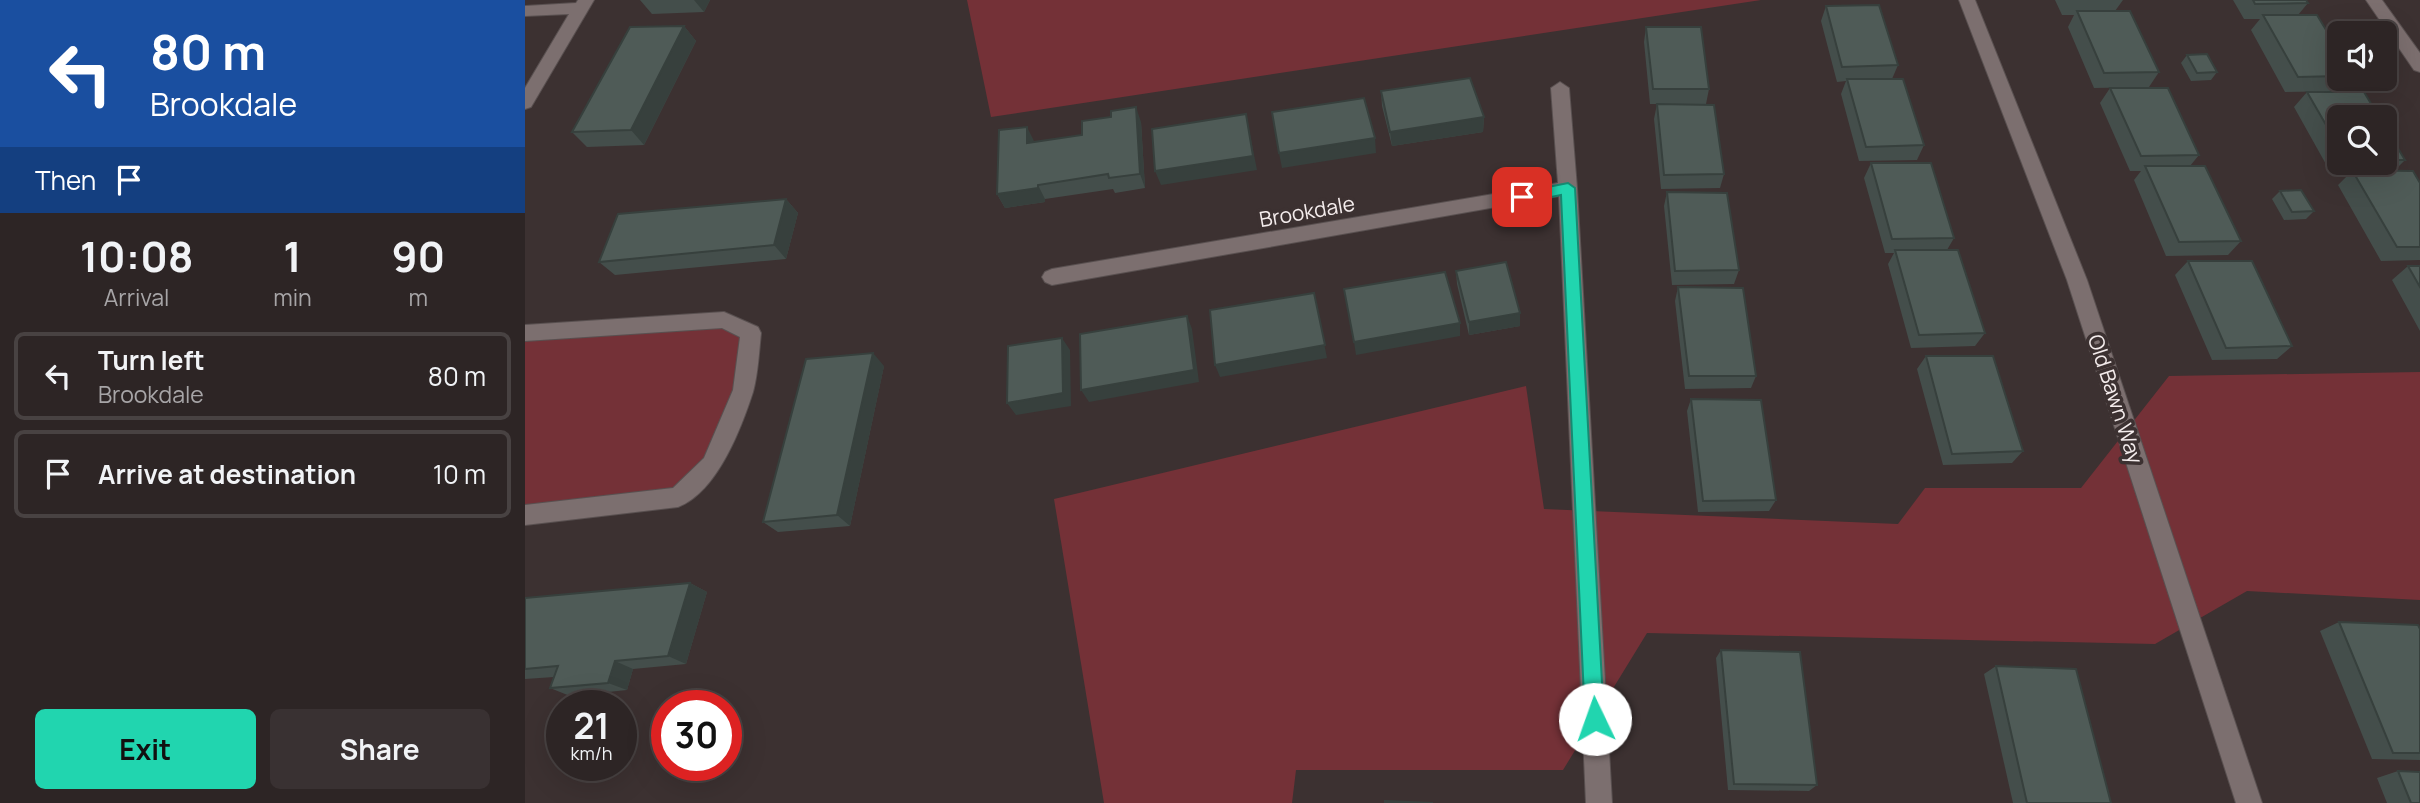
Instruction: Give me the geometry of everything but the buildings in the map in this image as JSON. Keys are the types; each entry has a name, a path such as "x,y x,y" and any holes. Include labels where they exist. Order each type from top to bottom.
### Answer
{"street":[{"name":"Old Bawn Way","path":"1967,0 2077,280 2249,803"},
{"path":"2374,0 2420,66"},
{"path":"525,11 584,4"},
{"path":"525,103 584,4"},
{"path":"1560,88 1568,188 1599,803"},
{"name":"Brookdale","path":"1052,277 1568,188"},
{"path":"525,333 724,320 751,333 743,390 712,464 678,497 525,514"}],"shaded area":[{"path":"967,0 1761,0 991,117"},
{"path":"724,320 751,333 712,464 678,497 525,515 525,335"},
{"path":"2420,372 2420,600 2247,591 2155,644 1647,633 1563,770 1296,770 1292,803 1104,803 1054,499 1526,386 1544,509 1898,524 1925,488 2081,488 2169,376"}],"route":[{"path":"1522,197 1568,188 1595,719"}]}
